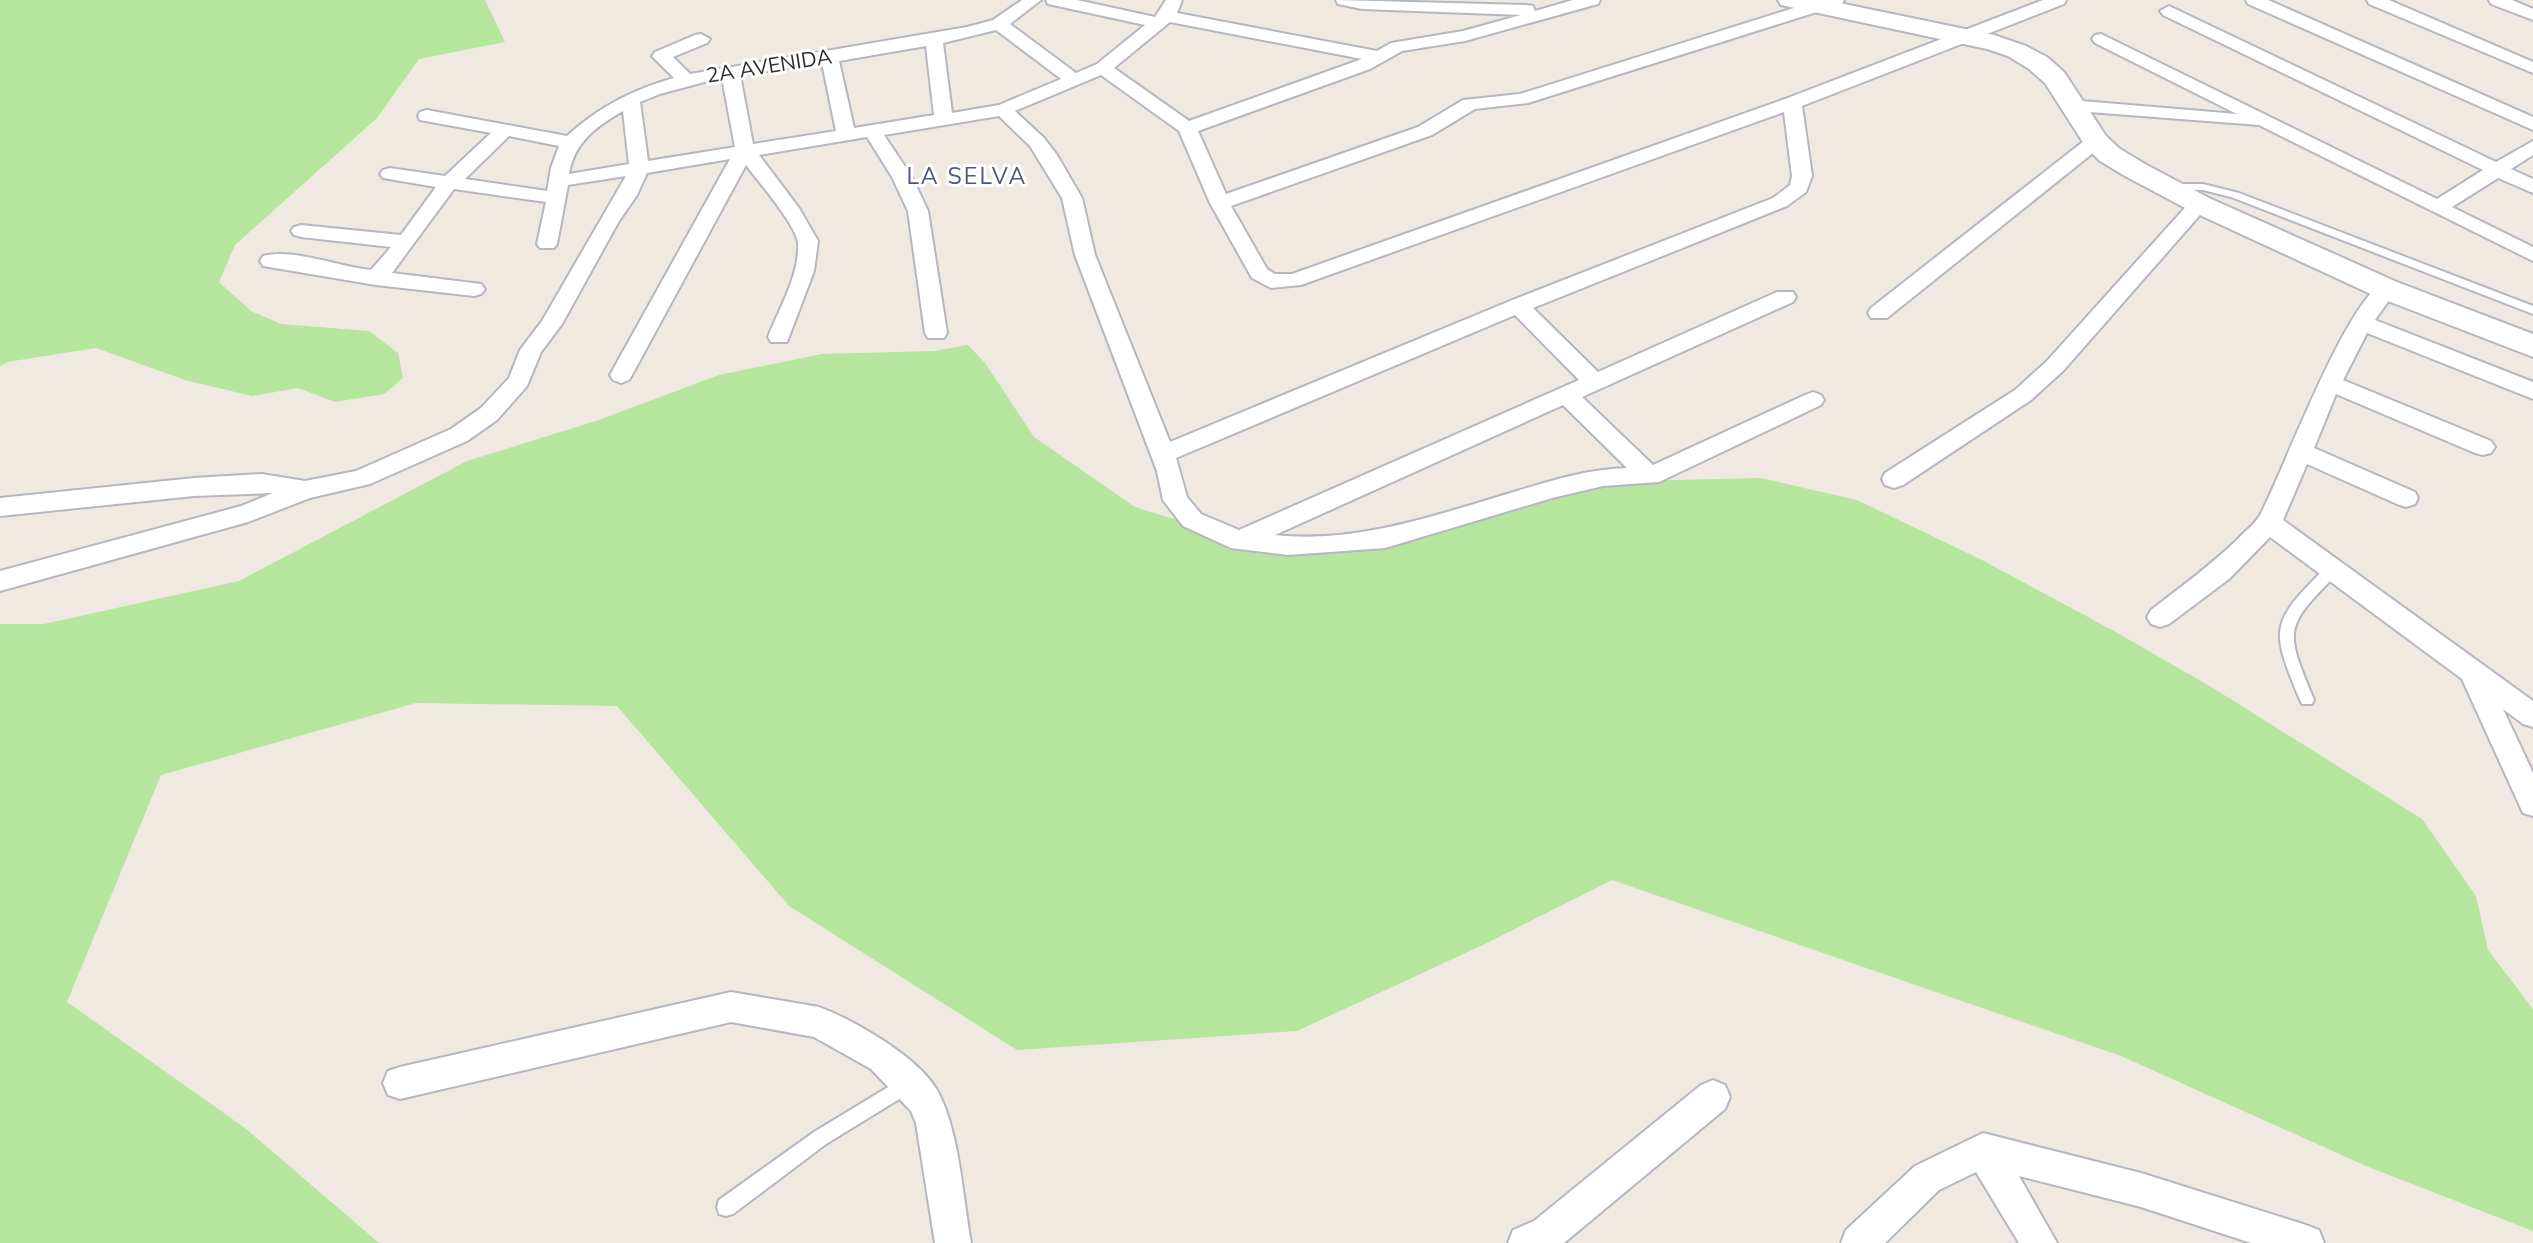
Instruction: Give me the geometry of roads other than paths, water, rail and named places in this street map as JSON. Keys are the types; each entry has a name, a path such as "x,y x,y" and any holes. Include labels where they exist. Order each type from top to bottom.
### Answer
{"main road":[{"path":"1790,0 1828,3 2003,46 2038,63 2055,78 2070,106 2110,155 2199,204 2386,289 2533,346"}],"street":[{"name":"2A AVENIDA","path":"571,142 599,118 631,100 685,79 934,40 999,24 1033,0"},
{"path":"1054,0 1166,13 1380,57"},
{"path":"1344,0 1362,4 1550,11"},
{"path":"1187,128 1380,57 1397,47 1465,36 1592,0"},
{"path":"1103,68 1187,128 1220,203 1259,273 1271,281 1294,281 1792,103 1959,36 2058,0"},
{"path":"2254,0 2533,124"},
{"path":"2375,0 2533,68"},
{"path":"2497,0 2533,15"},
{"path":"1220,203 1425,131 1470,104 1522,99 1828,3"},
{"path":"2169,11 2533,187"},
{"path":"390,174 448,184 558,189 639,168 1003,110 1103,68 1166,13"},
{"path":"999,24 1075,81"},
{"path":"685,79 662,56 701,39"},
{"path":"2101,39 2533,255"},
{"path":"934,40 944,121"},
{"path":"829,57 846,135"},
{"path":"730,72 745,150 792,212 807,241 804,271 779,337"},
{"path":"0,580 248,513 305,490 361,478 459,435 489,414 519,381 531,350 551,324 639,168 631,100"},
{"path":"1161,455 1518,306 1780,202 1799,188 1802,176 1792,103"},
{"path":"2070,106 2269,123"},
{"path":"1003,110 1037,142 1072,198 1085,255 1169,471 1175,500 1192,520 1240,541 1288,546 1385,540 1590,480 1650,476 1813,400"},
{"path":"427,116 571,142 563,157 547,244"},
{"path":"376,278 448,184 506,129"},
{"path":"873,132 902,177 918,211 936,333"},
{"path":"1879,313 2096,141"},
{"path":"2437,208 2533,147"},
{"path":"621,375 745,150"},
{"path":"1894,479 2022,395 2054,366 2199,204"},
{"path":"301,231 406,242"},
{"path":"270,261 376,278 474,289"},
{"path":"2160,617 2220,572 2269,523 2330,383 2362,323 2386,289"},
{"path":"1240,541 1784,297"},
{"path":"1518,306 1594,381"},
{"path":"2362,323 2533,391"},
{"path":"2330,383 2483,447"},
{"path":"1565,394 1650,476"},
{"path":"2299,452 2406,498"},
{"path":"0,507 194,487 262,484 305,490"},
{"path":"2269,523 2533,716"},
{"path":"2472,671 2533,804"},
{"path":"400,1083 731,1007 819,1022 883,1058 924,1100 933,1123 953,1243"},
{"path":"1542,1240 1713,1097"},
{"path":"1983,1150 2039,1243"},
{"path":"1859,1243 1927,1178 1983,1150 2141,1190 2306,1243"}],"lane":[{"path":"2168,187 2203,187 2235,195 2533,310"},
{"path":"2307,700 2286,650 2284,631 2295,610 2332,570"},
{"path":"726,1207 820,1138 909,1083"}],"district":[{"name":"LA SELVA","path":"967,176"}]}
